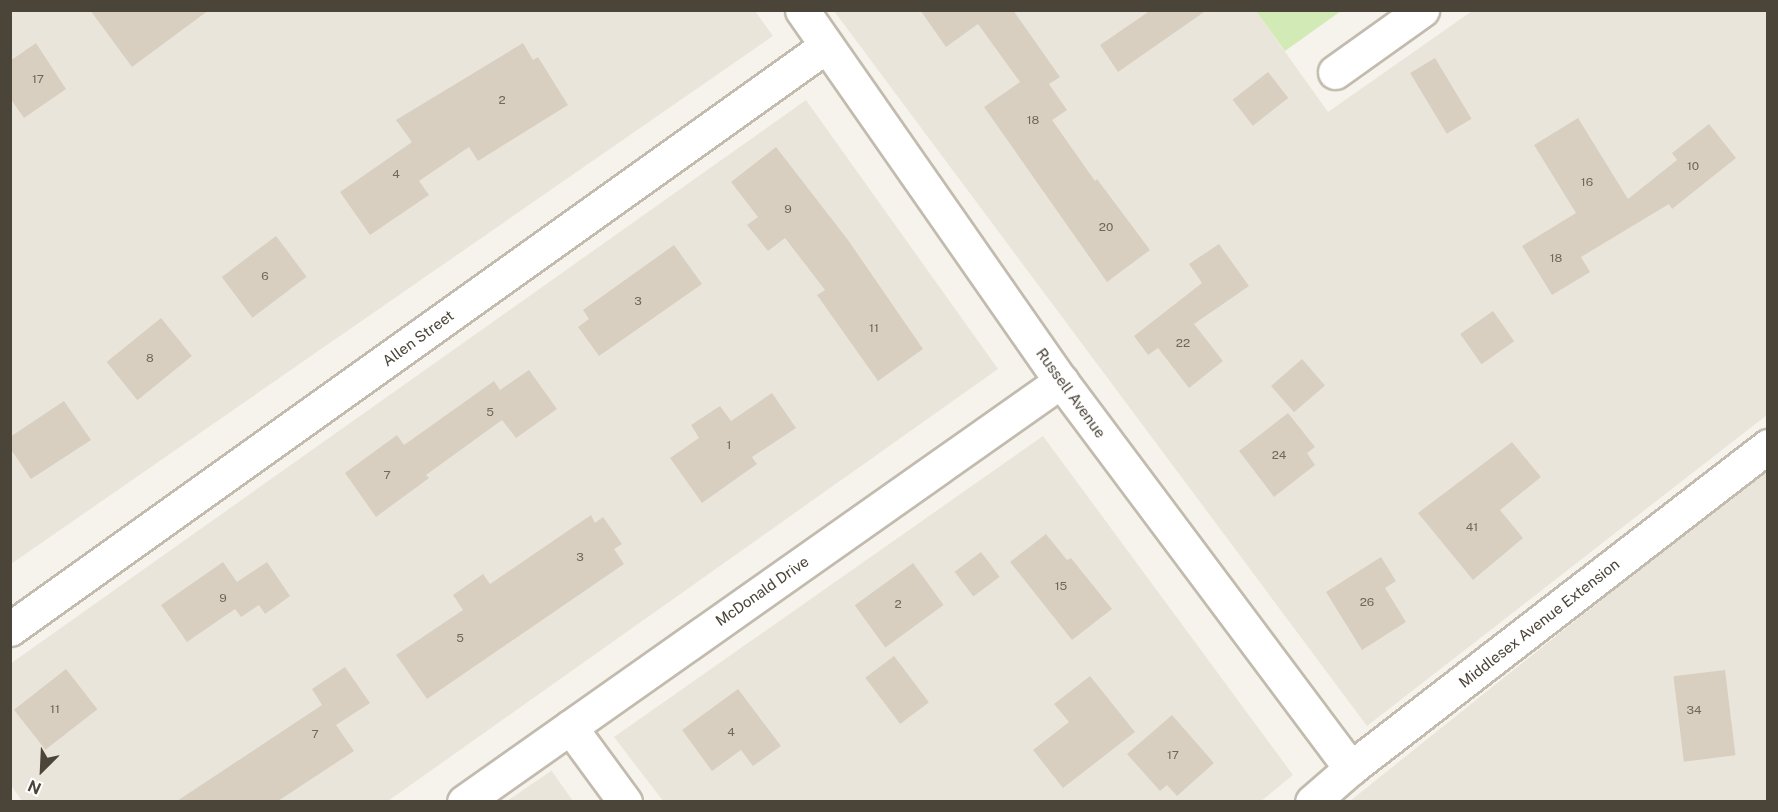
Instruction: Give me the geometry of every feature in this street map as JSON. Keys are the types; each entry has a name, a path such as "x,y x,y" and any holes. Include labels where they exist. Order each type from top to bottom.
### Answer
{"street":[{"name":"Russell Avenue","path":"802,10 1061,381 1351,768"},
{"path":"1335,72 1422,10"},
{"name":"Allen Street","path":"10,629 826,46"},
{"name":"McDonald Drive","path":"464,801 1061,381"},
{"name":"Middlesex Avenue Extension","path":"1312,801 1351,768 1767,446"},
{"path":"570,727 625,801"}],"shaded area":[{"path":"11,11 755,11 773,36 11,564"},
{"path":"834,11 1256,11 1328,112 1472,11 1767,11 1767,415 1367,726"},
{"path":"806,100 998,369 388,801 22,801 11,785 10,664"},
{"path":"1043,436 1293,775 1260,802 663,801 614,737"},
{"path":"1767,467 1767,801 1350,801"},
{"path":"551,771 573,801 507,801"}],"green space":[{"path":"1256,11 1341,11 1285,51"}],"building":[{"path":"90,10 209,10 132,67"},
{"path":"920,10 1013,10 1060,77 1049,84 1067,110 1052,120 1095,181 1097,179 1150,250 1107,282 984,107 1020,82 978,24 946,47"},
{"path":"1151,10 1207,10 1118,72 1100,45"},
{"path":"36,43 66,89 24,118 10,98 10,61"},
{"path":"523,43 533,60 538,57 568,105 478,161 469,147 419,181 429,195 370,235 340,192 412,142 396,120"},
{"path":"1435,58 1472,119 1447,134 1410,73"},
{"path":"1268,72 1288,98 1253,126 1233,100"},
{"path":"1578,118 1628,199 1677,160 1672,153 1709,124 1736,158 1672,209 1669,204 1581,257 1590,272 1552,295 1522,246 1576,213 1534,145"},
{"path":"776,147 848,240 923,349 878,381 817,295 825,290 785,238 768,251 747,225 758,217 731,182"},
{"path":"276,236 307,277 252,318 222,277"},
{"path":"1219,244 1249,286 1194,324 1223,361 1189,388 1158,348 1148,355 1134,336 1202,283 1189,264"},
{"path":"674,245 702,284 599,356 578,327 589,319 583,310"},
{"path":"1493,311 1514,341 1481,364 1460,334"},
{"path":"161,318 192,356 137,400 107,362"},
{"path":"1302,359 1325,385 1294,412 1271,386"},
{"path":"529,370 557,409 516,438 502,420 426,475 429,478 376,517 345,473 397,435 404,445 494,381 500,390"},
{"path":"772,393 796,428 752,457 757,464 702,503 670,458 699,438 691,425 720,406 731,421"},
{"path":"64,401 91,440 31,479 10,448 10,437"},
{"path":"1288,413 1315,447 1307,453 1315,465 1274,497 1239,451"},
{"path":"1512,442 1541,477 1500,510 1523,538 1473,580 1418,513"},
{"path":"591,515 595,523 603,517 622,544 614,549 624,564 427,699 396,655 463,610 453,595 483,574 490,584"},
{"path":"1046,534 1067,560 1071,558 1112,609 1072,640 1010,562"},
{"path":"981,552 1000,577 973,597 955,572"},
{"path":"1381,557 1396,581 1385,588 1406,622 1362,650 1326,592"},
{"path":"223,562 237,582 267,562 290,596 265,614 259,605 241,617 235,609 187,642 161,605"},
{"path":"913,563 944,605 885,647 855,605"},
{"path":"894,656 929,702 900,724 865,678"},
{"path":"345,667 370,703 336,725 354,751 278,801 177,801 322,705 312,689"},
{"path":"66,669 97,709 45,750 14,710"},
{"path":"1725,670 1735,755 1684,762 1673,676"},
{"path":"1090,676 1135,732 1063,788 1033,750 1069,722 1054,704"},
{"path":"738,689 781,746 753,766 741,750 712,771 682,730"},
{"path":"1172,715 1214,763 1177,796 1167,785 1160,791 1127,754"}]}
